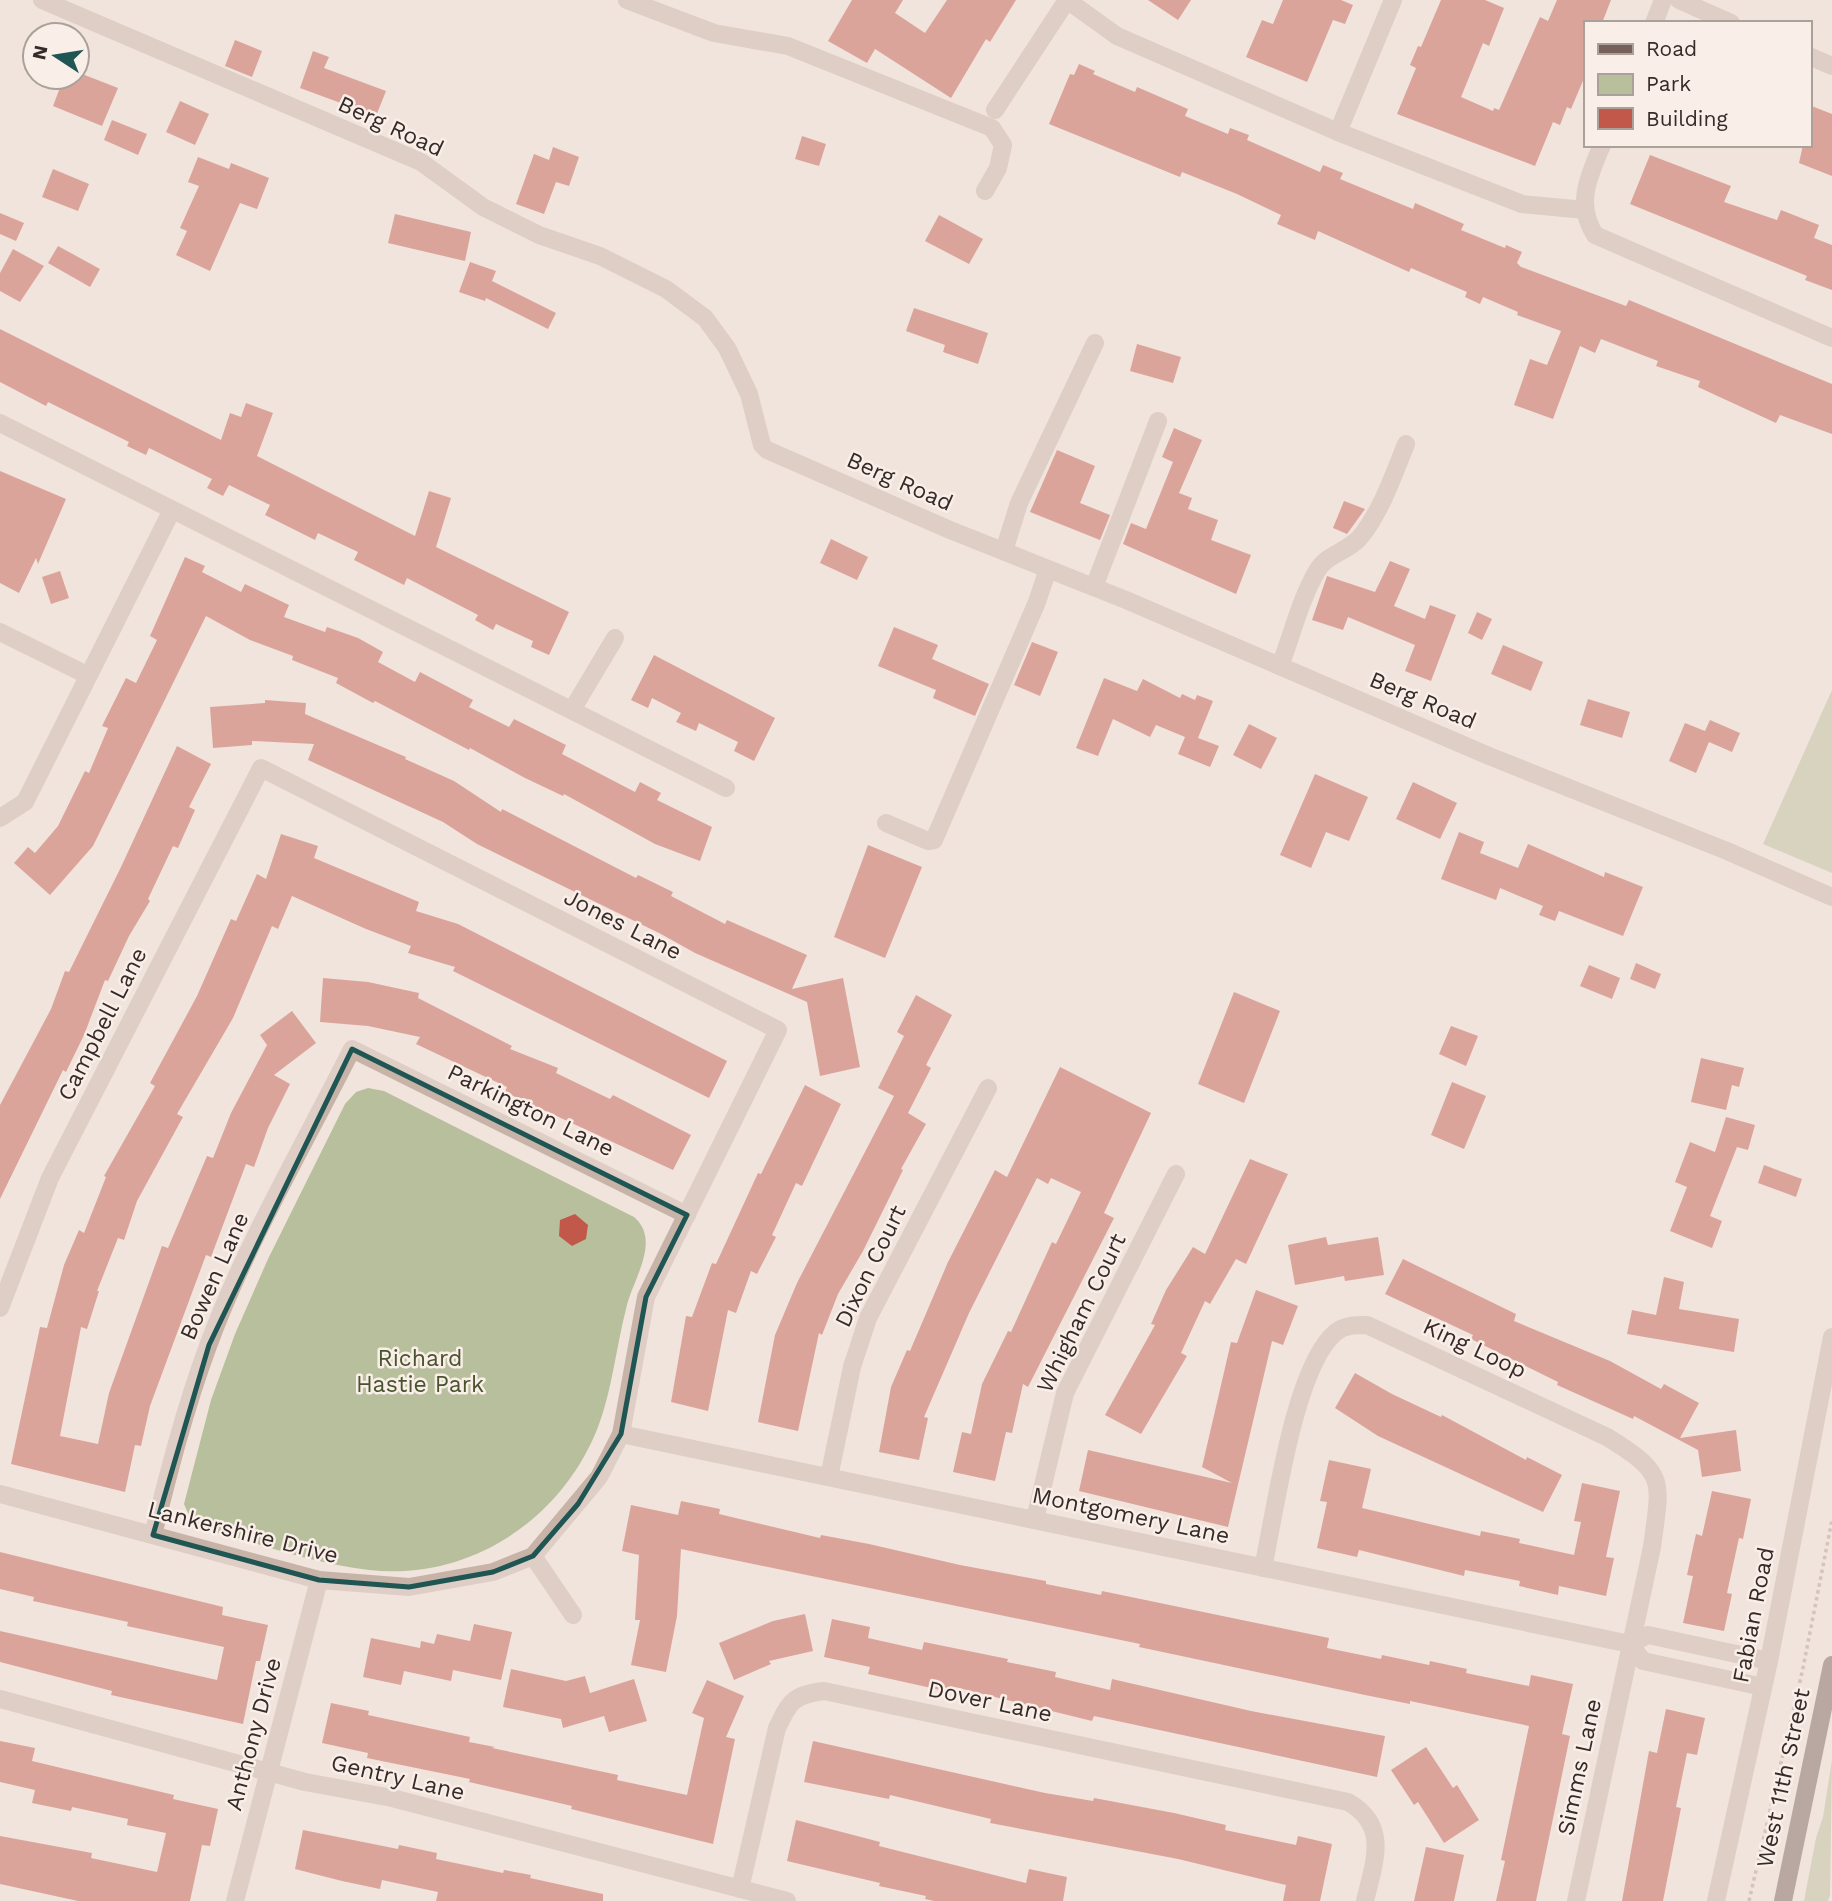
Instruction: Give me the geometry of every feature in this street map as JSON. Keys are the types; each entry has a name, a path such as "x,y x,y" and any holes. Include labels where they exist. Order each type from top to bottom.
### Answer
{"main road":[{"name":"West 11th Street","path":"1783,1901 1832,1665"}],"street":[{"name":"Berg Road","path":"42,0 421,162 483,207 539,235 600,256 666,289 705,318 727,348 749,394 762,445 766,450 1832,897"},
{"path":"627,0 714,33 788,46 992,128 1003,145 998,168 985,191"},
{"path":"995,110 1067,0 1117,36 1338,132 1522,204 1585,210"},
{"path":"1338,132 1393,0"},
{"path":"1655,21 1663,0"},
{"path":"1679,0 1726,21"},
{"path":"1811,58 1832,66"},
{"path":"1601,147 1585,187 1585,210 1590,227 1602,240 1832,338"},
{"path":"1004,551 1019,503 1095,343"},
{"path":"1094,587 1158,421"},
{"path":"0,423 726,788"},
{"path":"1280,666 1318,569 1330,556 1349,549 1362,535 1387,490 1406,444"},
{"path":"0,818 24,802 172,510"},
{"path":"887,823 928,841 934,840 1037,602 1048,569"},
{"path":"0,632 87,675"},
{"path":"572,710 615,638"},
{"name":"Jones Lane","path":"261,768 778,1030 687,1215"},
{"name":"Campbell Lane","path":"0,1308 50,1178 261,768"},
{"name":"Parkington Lane","path":"352,1049 687,1215"},
{"name":"Bowen Lane","path":"153,1535 180,1432 209,1345 247,1255 352,1049"},
{"name":"Dixon Court","path":"829,1477 852,1367 868,1318 988,1088"},
{"name":"Whigham Court","path":"1035,1519 1065,1393 1176,1174"},
{"name":"Lankershire Drive","path":"0,1494 319,1580 409,1587 493,1572 533,1556 600,1477 621,1434 646,1297 687,1215"},
{"name":"King Loop","path":"1263,1568 1297,1409 1316,1355 1337,1331 1352,1325 1367,1325 1606,1437 1643,1460 1653,1473 1659,1496 1652,1547 1630,1644"},
{"name":"Fabian Road","path":"1716,1901 1769,1661 1832,1337"},
{"name":"Montgomery Lane","path":"621,1434 1630,1644 1648,1634 1769,1661"},
{"path":"533,1556 573,1615"},
{"name":"Anthony Drive","path":"235,1901 319,1580"},
{"name":"Montgomery Lane","path":"1630,1644 1643,1661 1763,1687"},
{"name":"Simms Lane","path":"1576,1901 1630,1644"},
{"name":"Dover Lane","path":"740,1889 777,1728 789,1704 802,1694 824,1691 1348,1802 1367,1816 1374,1826 1376,1850 1365,1901"},
{"name":"Gentry Lane","path":"0,1699 305,1782 392,1798 786,1901"}],"path":[{"path":"1749,1901 1803,1668 1832,1520"}],"highlighted area":[{"path":"352,1049 687,1215 646,1297 621,1434 578,1504 533,1556 493,1572 409,1587 319,1580 153,1535 209,1345"}],"green space":[{"path":"1832,690 1832,873 1763,844"},
{"name":"Richard Hastie Park","path":"368,1088 384,1091 634,1217 642,1227 645,1237 643,1261 626,1309 603,1413 582,1460 561,1490 536,1516 508,1538 476,1554 442,1565 406,1571 369,1570 328,1563 205,1529 191,1520 184,1504 211,1400 235,1334 268,1259 345,1104 356,1092"},
{"path":"1832,1760 1830,1895 1828,1901 1804,1901 1816,1838 1823,1817"}],"building":[{"path":"852,0 903,0 895,13 925,33 947,0 1016,0 990,42 986,39 951,98 875,49 867,63 828,41"},
{"path":"1148,0 1191,0 1178,20"},
{"path":"1283,0 1341,0 1353,5 1345,24 1333,20 1307,82 1246,57 1262,20 1273,24"},
{"path":"1441,0 1485,0 1504,8 1489,46 1483,43 1461,97 1493,111 1494,108 1499,110 1540,17 1548,21 1557,0 1611,0 1603,21 1584,21 1584,78 1571,109 1567,107 1560,125 1553,122 1535,166 1397,114 1416,68 1410,65 1418,46 1421,47"},
{"path":"235,40 262,51 252,77 225,66"},
{"path":"313,51 329,57 324,68 386,91 376,116 300,88"},
{"path":"1079,64 1095,71 1093,74 1135,92 1137,87 1188,109 1185,116 1228,134 1230,128 1249,135 1247,140 1320,172 1323,165 1343,173 1340,179 1413,209 1415,203 1464,224 1461,230 1522,252 1517,263 1521,267 1626,306 1629,300 1832,384 1832,434 1780,415 1776,423 1698,387 1700,381 1656,366 1658,361 1601,339 1595,353 1580,346 1553,419 1514,405 1530,359 1547,365 1561,331 1517,315 1518,312 1483,297 1480,304 1465,297 1467,292 1411,268 1409,272 1318,231 1315,240 1277,224 1281,215 1237,194 1182,172 1180,177 1049,124 1070,74 1074,75"},
{"path":"91,77 118,88 102,126 53,106 59,91 91,91"},
{"path":"180,101 209,114 195,145 166,132"},
{"path":"1811,106 1832,114 1832,176 1799,163 1803,147 1811,147"},
{"path":"112,120 147,134 138,155 104,140"},
{"path":"802,136 826,144 819,166 795,159"},
{"path":"553,147 579,157 569,186 556,182 544,214 516,204 534,154 549,160"},
{"path":"1650,155 1731,186 1724,202 1777,220 1781,210 1819,225 1814,238 1832,245 1832,290 1805,280 1807,276 1630,204"},
{"path":"198,157 229,169 231,163 269,178 257,209 240,203 210,271 176,255 187,231 180,228 199,186 188,182"},
{"path":"53,169 89,184 78,211 42,197"},
{"path":"0,213 24,223 16,241 0,234"},
{"path":"395,214 471,232 465,261 388,243"},
{"path":"939,215 983,239 969,264 925,241"},
{"path":"58,246 100,269 90,287 48,263"},
{"path":"13,249 44,266 20,302 0,291 0,273"},
{"path":"470,262 496,271 492,281 556,313 548,329 486,298 485,301 459,292"},
{"path":"914,308 988,333 978,364 943,352 945,345 906,331"},
{"path":"0,329 221,440 230,413 241,417 246,403 273,413 257,456 415,536 429,491 451,498 436,547 569,612 549,655 531,647 533,641 496,624 493,630 475,620 478,615 407,578 404,585 354,560 358,552 318,533 315,540 265,515 270,505 229,485 223,496 207,488 212,479 149,448 146,455 127,446 129,442 48,402 46,406 0,382"},
{"path":"1137,344 1181,357 1173,383 1130,371"},
{"path":"1174,428 1202,440 1179,493 1192,498 1188,509 1218,520 1211,540 1251,555 1236,594 1123,544 1131,523 1146,529 1173,462 1162,457"},
{"path":"1057,450 1095,466 1080,503 1110,515 1100,540 1030,512"},
{"path":"0,471 66,499 38,564 36,558 19,593 0,583"},
{"path":"1344,501 1365,509 1347,534 1333,528"},
{"path":"831,539 868,557 857,580 820,563"},
{"path":"185,557 205,566 202,572 241,592 245,584 289,605 284,617 325,632 327,627 358,638 383,652 378,662 415,682 420,672 473,700 469,707 509,727 514,719 566,745 562,754 635,792 640,782 661,793 657,800 712,827 700,861 655,844 564,794 563,796 525,778 375,701 373,703 336,683 338,678 292,660 293,656 250,640 206,616 93,846 50,895 14,863 28,847 35,853 58,826 85,771 89,773 108,728 102,726 126,678 136,683 157,640 150,636"},
{"path":"1390,561 1410,569 1394,606 1425,619 1430,605 1456,615 1431,681 1405,671 1415,645 1348,617 1343,630 1312,620 1327,576 1375,592"},
{"path":"60,571 69,598 51,604 42,577"},
{"path":"1477,612 1492,619 1482,640 1468,633"},
{"path":"894,627 938,645 932,659 989,684 975,716 933,698 936,690 878,666"},
{"path":"1032,642 1058,652 1040,696 1014,685"},
{"path":"1503,645 1543,662 1531,691 1491,674"},
{"path":"654,655 775,718 754,761 734,751 738,742 699,723 696,731 676,722 681,713 652,698 648,708 631,700"},
{"path":"1104,678 1137,691 1143,679 1180,698 1182,694 1195,700 1197,695 1213,701 1198,738 1219,746 1210,767 1178,754 1185,737 1156,725 1150,737 1113,719 1098,756 1076,748"},
{"path":"1588,699 1630,712 1622,738 1580,725"},
{"path":"265,700 306,703 305,714 406,757 405,759 454,781 501,812 502,809 636,878 638,875 673,892 671,896 725,924 727,920 807,955 792,989 843,978 860,1067 820,1076 807,1002 695,953 477,844 443,822 308,760 314,744 252,741 252,745 213,748 210,707 265,703"},
{"path":"1710,720 1740,733 1732,752 1709,742 1696,773 1669,761 1685,723 1705,731"},
{"path":"1249,724 1277,738 1261,769 1233,755"},
{"path":"177,746 211,764 189,807 195,810 178,848 173,846 148,899 150,901 129,936 108,981 105,980 84,1035 66,1072 63,1070 0,1199 0,1105 51,1009 65,971 69,972"},
{"path":"1315,774 1368,797 1349,841 1326,832 1311,868 1280,855"},
{"path":"1413,782 1457,803 1440,839 1396,819"},
{"path":"1459,832 1484,842 1480,853 1518,868 1528,844 1604,877 1605,872 1643,887 1623,936 1559,911 1555,921 1539,915 1543,906 1500,888 1496,900 1441,879"},
{"path":"281,834 318,846 314,858 419,902 416,911 458,924 727,1061 709,1098 453,971 455,967 408,953 411,946 292,896 278,929 272,926 233,1018 177,1114 183,1117 137,1201 124,1240 118,1238 97,1291 87,1329 81,1327 60,1436 98,1444 109,1393 162,1246 168,1248 207,1156 213,1158 231,1113 267,1045 260,1035 292,1011 316,1043 274,1075 290,1084 268,1128 254,1167 246,1164 211,1257 206,1255 150,1406 141,1446 135,1445 125,1492 11,1464 40,1327 47,1328 64,1265 79,1230 84,1233 106,1177 104,1176 155,1086 150,1083 197,996 231,919 236,921 257,874 266,879"},
{"path":"868,845 922,867 885,958 834,937"},
{"path":"1636,963 1661,974 1655,989 1630,979"},
{"path":"1589,965 1620,978 1612,999 1580,986"},
{"path":"323,978 368,982 419,993 418,998 512,1046 510,1049 558,1068 556,1073 610,1099 613,1095 691,1135 673,1170 505,1092 507,1087 416,1044 420,1037 368,1026 320,1022"},
{"path":"1234,992 1280,1011 1244,1103 1198,1084"},
{"path":"916,995 952,1015 926,1065 931,1068 908,1113 926,1124 901,1169 903,1170 863,1251 838,1294 822,1335 819,1333 798,1431 758,1422 775,1335 797,1283 894,1096 878,1088 904,1036 897,1032"},
{"path":"1451,1026 1478,1036 1466,1066 1439,1054"},
{"path":"1701,1058 1744,1068 1739,1087 1732,1085 1726,1110 1691,1102"},
{"path":"1060,1067 1151,1113 1104,1213 1114,1218 1028,1387 1023,1384 1012,1433 1006,1432 995,1481 953,1472 962,1432 971,1434 982,1384 1008,1331 1011,1332 1052,1242 1056,1244 1081,1192 1051,1178 1048,1184 1037,1178 969,1313 924,1417 928,1418 919,1460 879,1452 891,1387 907,1350 910,1351 948,1262 995,1170 1007,1177"},
{"path":"1452,1082 1486,1096 1464,1149 1431,1135"},
{"path":"805,1085 841,1104 802,1186 796,1183 772,1235 776,1237 757,1274 751,1271 736,1313 728,1310 708,1411 671,1402 686,1316 692,1317 712,1263 716,1264 758,1173 761,1174"},
{"path":"1726,1117 1755,1125 1748,1150 1737,1147 1710,1216 1722,1221 1712,1248 1670,1231 1687,1187 1675,1182 1690,1142 1715,1152"},
{"path":"1250,1159 1288,1174 1246,1264 1236,1259 1210,1304 1205,1301 1181,1353 1187,1356 1141,1434 1105,1415 1155,1325 1151,1324 1166,1290 1193,1247 1205,1254"},
{"path":"1764,1165 1802,1179 1796,1197 1758,1183"},
{"path":"575,1214 588,1225 586,1239 572,1246 559,1236 560,1220"},
{"path":"1326,1237 1328,1245 1378,1237 1384,1275 1345,1281 1344,1276 1295,1285 1288,1245"},
{"path":"1403,1259 1516,1314 1514,1321 1610,1361 1661,1389 1664,1384 1699,1403 1680,1438 1736,1430 1741,1471 1702,1477 1698,1450 1634,1416 1633,1419 1557,1385 1558,1382 1471,1339 1473,1335 1385,1294"},
{"path":"1664,1277 1684,1282 1679,1309 1739,1319 1734,1352 1627,1334 1632,1310 1656,1315"},
{"path":"1256,1290 1298,1306 1283,1345 1272,1341 1228,1527 1079,1491 1088,1450 1232,1483 1202,1467 1231,1342 1237,1343"},
{"path":"1355,1373 1392,1394 1441,1417 1442,1415 1526,1460 1527,1457 1562,1475 1543,1512 1378,1436 1335,1408"},
{"path":"1329,1460 1371,1469 1362,1508 1480,1536 1481,1531 1520,1539 1519,1543 1574,1555 1581,1522 1574,1521 1582,1483 1620,1491 1606,1557 1614,1558 1606,1596 1559,1586 1558,1595 1519,1586 1520,1581 1465,1570 1464,1576 1359,1550 1357,1557 1317,1548 1327,1502 1320,1501"},
{"path":"1712,1491 1751,1499 1743,1539 1739,1538 1727,1593 1732,1594 1724,1631 1683,1623 1693,1576 1687,1575 1696,1534 1702,1536"},
{"path":"681,1501 720,1509 719,1514 820,1538 821,1535 869,1544 1046,1581 1046,1584 1101,1595 1102,1591 1329,1638 1327,1648 1381,1659 1382,1655 1429,1665 1430,1661 1467,1669 1466,1673 1529,1686 1531,1675 1573,1684 1562,1734 1570,1736 1536,1901 1496,1901 1505,1861 1501,1860 1529,1726 1410,1701 1410,1704 1365,1695 1139,1647 1140,1644 681,1549 677,1616 666,1672 631,1665 640,1620 635,1620 639,1555 622,1551 631,1505 678,1515"},
{"path":"0,1552 223,1607 222,1615 268,1625 260,1661 256,1661 243,1724 111,1695 112,1691 0,1662 0,1631 217,1680 224,1647 127,1626 128,1622 33,1601 34,1597 0,1589"},
{"path":"805,1614 813,1651 769,1661 771,1664 734,1680 719,1643 773,1621"},
{"path":"832,1619 870,1627 868,1638 922,1650 924,1642 1008,1659 1007,1662 1056,1672 1055,1677 1110,1690 1112,1679 1251,1711 1385,1736 1377,1777 1094,1716 1092,1721 955,1687 954,1693 868,1674 870,1667 824,1657"},
{"path":"474,1624 512,1632 501,1680 453,1670 451,1681 404,1671 401,1685 363,1677 371,1638 420,1648 421,1641 434,1644 437,1634 470,1641"},
{"path":"511,1669 566,1681 585,1676 590,1693 634,1679 647,1721 609,1732 604,1716 563,1728 561,1719 503,1707"},
{"path":"707,1680 744,1696 726,1737 735,1739 713,1844 571,1809 572,1806 469,1782 470,1779 367,1758 368,1753 322,1743 331,1703 369,1711 368,1715 470,1737 469,1742 495,1747 492,1748 618,1775 617,1780 687,1795 704,1718 692,1713"},
{"path":"1666,1709 1705,1718 1697,1755 1687,1753 1676,1807 1681,1808 1663,1901 1622,1901 1649,1751 1657,1753"},
{"path":"0,1741 35,1748 32,1761 174,1795 173,1799 218,1809 210,1846 202,1845 190,1901 78,1901 0,1884 0,1836 92,1853 91,1858 157,1872 166,1833 127,1825 128,1819 72,1807 71,1811 32,1803 35,1790 0,1782"},
{"path":"813,1741 1045,1793 1093,1801 1094,1798 1174,1813 1226,1825 1225,1830 1296,1845 1298,1836 1332,1844 1320,1901 1283,1901 1286,1885 1178,1859 990,1823 991,1819 890,1795 889,1799 804,1782"},
{"path":"1426,1747 1453,1788 1457,1785 1479,1820 1444,1843 1418,1802 1414,1805 1391,1770"},
{"path":"796,1820 880,1842 879,1846 1026,1883 1029,1869 1067,1877 1063,1901 934,1901 925,1899 926,1896 879,1886 880,1883 787,1861"},
{"path":"303,1830 398,1849 399,1845 437,1853 436,1859 503,1873 504,1870 531,1875 530,1878 603,1894 603,1901 436,1901 438,1892 382,1880 380,1889 342,1881 295,1869"},
{"path":"1426,1847 1464,1855 1454,1901 1414,1901"}]}
